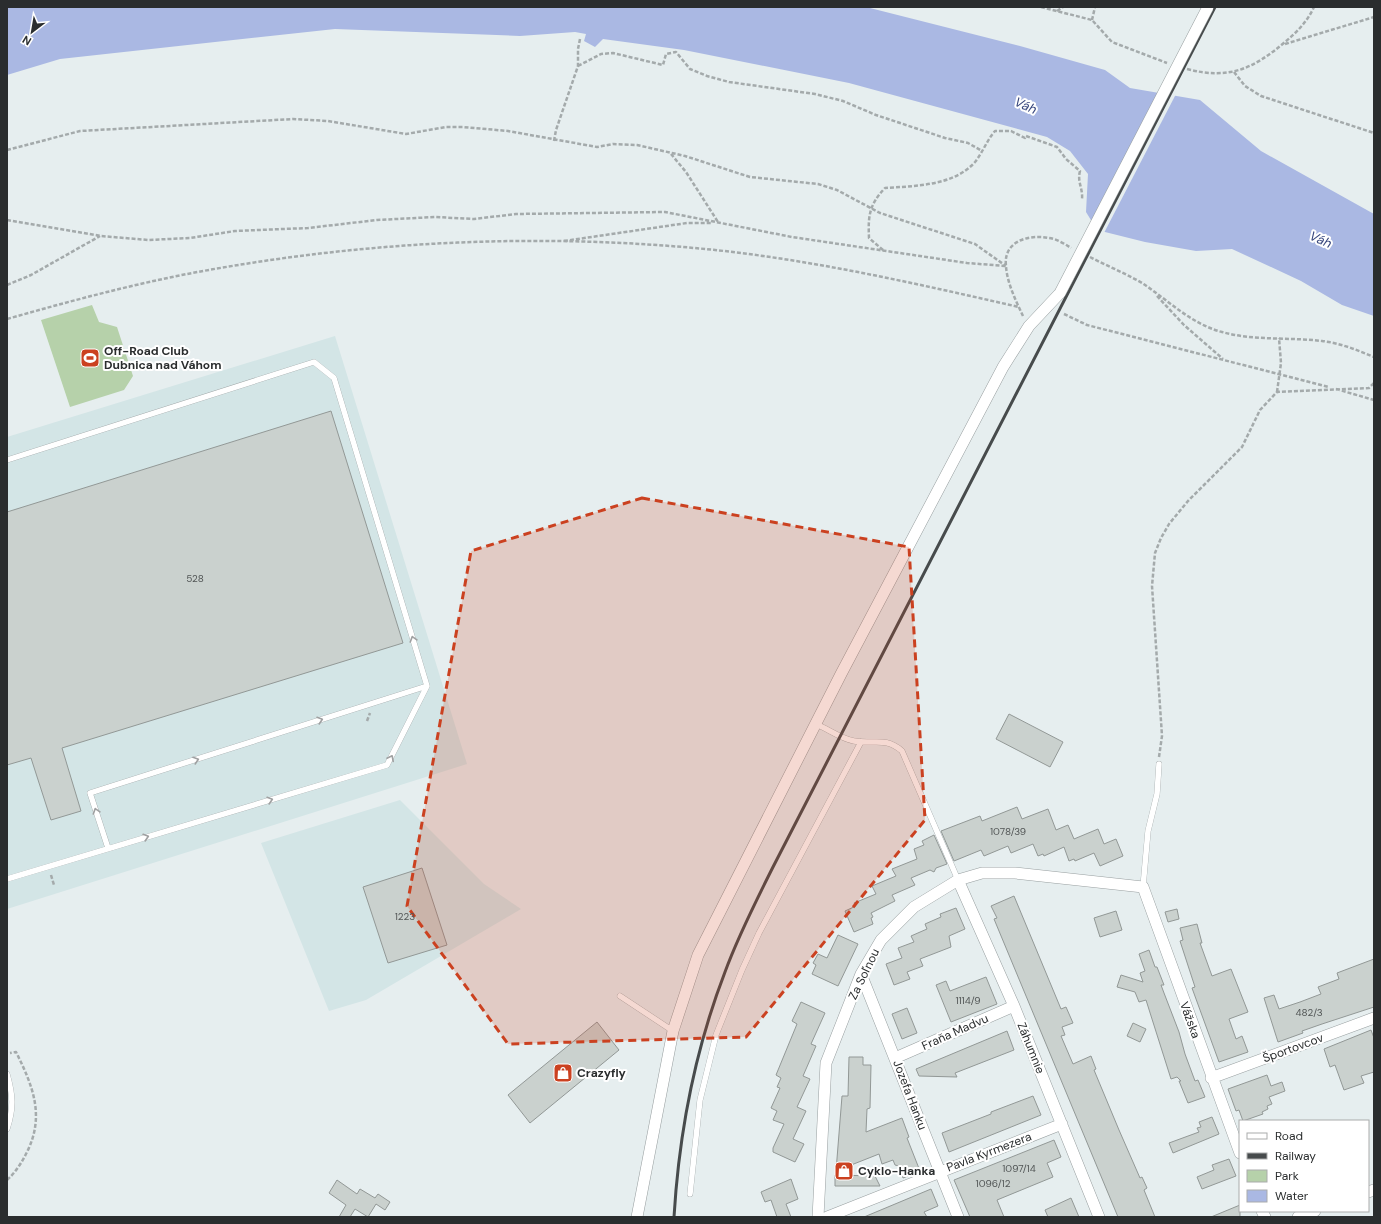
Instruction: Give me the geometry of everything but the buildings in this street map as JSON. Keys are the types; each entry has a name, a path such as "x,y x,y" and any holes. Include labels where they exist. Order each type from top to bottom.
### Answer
{"street":[{"path":"637,1217 673,1031 698,955 841,674 1003,367 1029,326 1060,293 1208,7"},
{"name":"Za Soľnou","path":"818,1217 826,1063 861,974 881,940 914,907 958,880 982,873 1015,873 1143,887"},
{"name":"Záhumnie","path":"958,880 1014,1006 1099,1217"},
{"name":"Vážska","path":"1143,887 1211,1078 1239,1150"},
{"name":"Jozefa Hanku","path":"861,974 958,1217"},
{"name":"Fraňa Madvu","path":"895,1058 1014,1006"},
{"name":"Športovcov","path":"1211,1078 1374,1018"},
{"name":"Pavla Kyrmezera","path":"827,1217 1062,1124"},
{"path":"1298,1217 1312,1212"}],"lane":[{"path":"7,460 314,362 334,378 427,686 387,765 7,878"},
{"path":"108,848 90,793 427,686"},
{"path":"816,724 845,739 861,742 872,741 890,743 897,747 906,756 918,790 958,880"},
{"path":"690,1194 700,1100 719,1028 742,970 759,933 861,742"},
{"path":"1143,887 1148,831 1157,794 1159,764"},
{"path":"620,996 673,1031"},
{"path":"7,1074 12,1092 12,1115 7,1129"}],"path":[{"path":"1041,7 1092,20 1112,42 1174,65"},
{"path":"1057,11 1063,7"},
{"path":"1092,20 1095,7"},
{"path":"1180,67 1203,73 1234,72 1268,57 1302,28 1314,7"},
{"path":"1283,44 1374,17"},
{"path":"554,141 556,130 578,66 578,49 580,39"},
{"path":"578,66 601,54 613,53 663,65 666,54 676,52 690,69 707,76 729,82 815,94 843,101 876,115 945,138 968,143 982,151"},
{"path":"1234,72 1245,86 1261,96 1374,133"},
{"path":"7,150 80,131 293,119 328,122 406,134 446,127 463,127 508,131 554,141 597,147 613,144 637,145 670,153 750,177 818,184 837,190 871,209 900,221 975,244 1006,266 967,263 884,251 718,223 665,212 516,214 474,219 435,217 377,220 308,228 235,231 190,238 148,240 101,236 7,220"},
{"path":"884,251 869,238 868,218 876,197 885,188 939,182 962,173 974,162 990,136 995,131 1011,131 1025,138 1026,136 1057,147 1066,159 1080,171 1078,180 1082,191 1082,199"},
{"path":"670,153 686,172 718,223"},
{"path":"558,242 687,223 718,223"},
{"path":"7,285 31,275 101,236"},
{"path":"7,319 141,284 274,260 420,245 506,242 558,242 675,247 762,256 884,276 1019,307"},
{"path":"1225,360 1195,335 1154,293 1196,322 1210,329 1240,336 1322,341 1347,346 1374,357"},
{"path":"1064,314 1087,325 1374,400"},
{"path":"1159,764 1162,736 1152,586 1155,553 1169,524 1188,501 1242,447 1252,430 1260,410 1277,392 1281,363 1279,338"},
{"path":"1277,392 1332,388 1369,388 1374,383"},
{"path":"51,875 54,885"},
{"path":"7,1180 22,1162 31,1143 37,1117 29,1081 16,1052 10,1053"}],"highlighted area":[{"path":"642,498 909,547 925,820 746,1037 508,1044 407,906 471,551"}],"shaded area":[{"path":"335,336 467,764 7,909 7,437"},
{"path":"400,800 484,884 521,909 366,1000 329,1011 261,843"}],"green space":[{"name":"Off-Road Club Dubnica nad Váhom","path":"92,305 99,322 117,327 133,376 124,390 70,407 41,320"}],"water":[{"name":"Váh","path":"7,7 866,7 1020,46 1105,70 1130,88 1200,100 1261,151 1374,214 1374,316 1342,305 1301,281 1232,249 1196,251 1145,242 1097,230 1086,212 1088,174 1070,151 1047,137 849,83 684,50 603,39 595,47 584,41 586,34 575,32 520,36 335,29 60,59 7,75"}],"pier":[{"path":"1161,91 1176,94 1104,233 1096,231"}],"railway":[{"path":"674,1217 676,1186 684,1123 697,1062 714,1001 741,932 1215,7"}],"place":[{"name":"Off-Road Club Dubnica nad Váhom","path":"90,358"},
{"name":"Crazyfly","path":"563,1073"},
{"name":"Cyklo-Hanka","path":"844,1171"}]}
